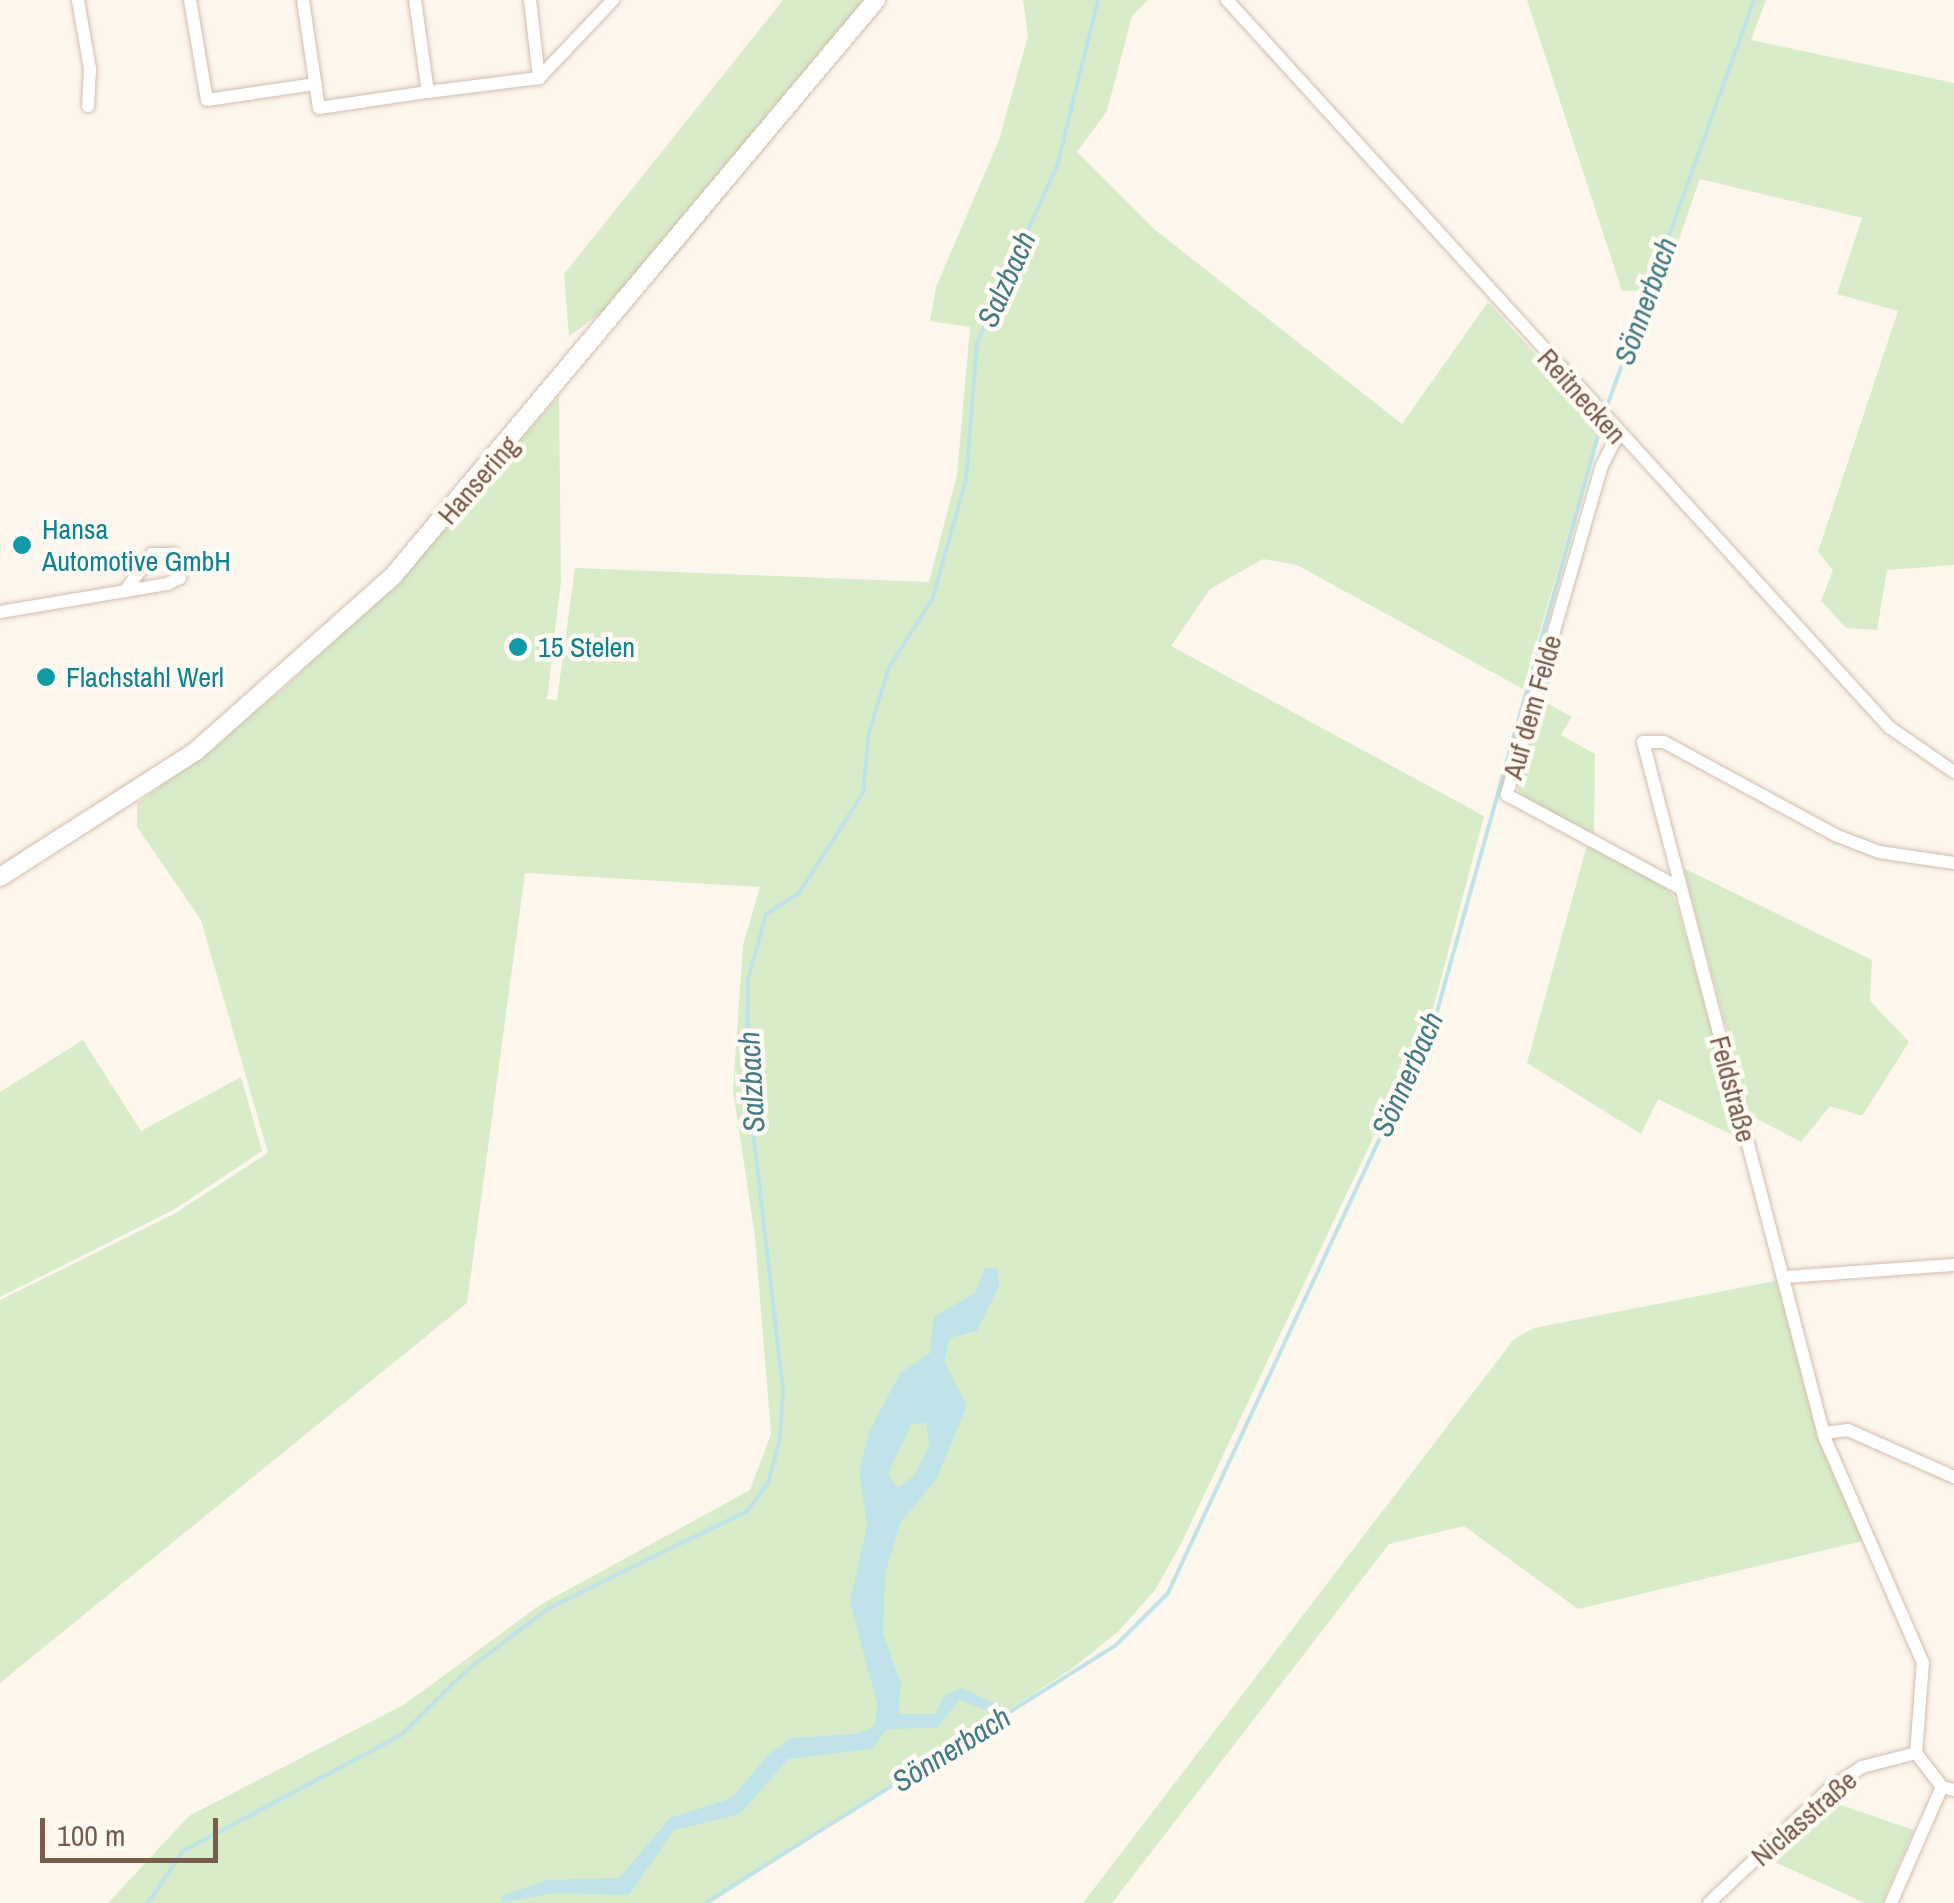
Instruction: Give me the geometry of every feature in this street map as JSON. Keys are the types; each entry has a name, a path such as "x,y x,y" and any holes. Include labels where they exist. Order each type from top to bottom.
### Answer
{"street":[{"path":"78,0 90,68 88,106"},
{"path":"190,0 206,100 316,84"},
{"path":"303,0 319,108 539,78 613,0"},
{"path":"415,0 428,92"},
{"path":"530,0 539,78"},
{"name":"Hansering","path":"0,877 196,750 393,576 482,478 876,0"},
{"name":"Reitnecken","path":"1227,0 1608,426 1889,727 1954,772"},
{"name":"Auf dem Felde","path":"1608,426 1602,464 1507,794 1678,887"},
{"path":"0,612 125,591"},
{"name":"Feldstraße","path":"1916,1753 1923,1662 1877,1568 1823,1432 1643,742 1664,742 1834,836 1879,852 1954,863"},
{"path":"1785,1277 1954,1265"},
{"path":"1823,1432 1848,1430 1954,1477"},
{"path":"1891,1903 1948,1789 1916,1753"},
{"name":"Niclasstraße","path":"1709,1903 1828,1790 1862,1767 1916,1753"}],"green space":[{"path":"783,0 887,0 668,265 569,336 564,274"},
{"path":"1023,0 1148,0 1132,16 1107,111 1077,152 1154,229 1402,424 1488,302 1600,426 1523,689 1297,565 1263,559 1210,589 1171,646 1484,816 1432,1013 1181,1544 1155,1590 1118,1632 1070,1670 711,1903 108,1903 189,1816 405,1704 540,1605 750,1490 771,1434 755,1237 733,1090 743,945 760,887 525,873 467,1303 0,1683 0,1300 174,1214 268,1153 201,920 137,827 137,804 283,689 399,579 559,396 561,581 547,699 557,700 575,568 929,582 957,475 970,327 930,321 936,287 999,140 1028,36"},
{"path":"1527,0 1766,0 1751,40 1954,83 1954,565 1887,570 1877,630 1846,628 1821,601 1833,570 1818,552 1898,311 1837,294 1862,218 1700,179 1672,259 1645,290 1622,291"},
{"path":"1541,700 1572,717 1561,735 1595,754 1594,836 1522,799 1516,783"},
{"path":"1587,845 1666,885 1676,902 1743,1140 1658,1099 1641,1134 1527,1063"},
{"path":"1683,868 1872,960 1870,1001 1909,1042 1862,1116 1830,1106 1801,1142 1750,1115"},
{"path":"83,1040 141,1131 241,1077 262,1151 175,1209 0,1297 0,1092"},
{"path":"1785,1279 1823,1441 1863,1541 1578,1609 1464,1526 1389,1544 1112,1903 1083,1903 1514,1339 1534,1328"},
{"path":"1832,1802 1914,1830 1882,1903 1865,1903 1768,1859"}],"water":[{"path":"985,1268 997,1268 999,1286 977,1331 950,1338 944,1361 967,1405 936,1480 900,1523 885,1575 883,1634 901,1684 898,1714 935,1714 945,1695 962,1688 1002,1707 993,1713 959,1700 937,1728 887,1729 872,1749 788,1759 740,1814 674,1830 629,1895 554,1893 500,1903 504,1895 548,1880 619,1878 670,1818 732,1798 768,1755 792,1738 856,1734 875,1726 877,1704 850,1602 867,1525 859,1471 869,1432 900,1373 930,1353 934,1317 975,1293","holes":["926,1423 929,1446 914,1476 898,1488 888,1474 911,1424"]}],"waterway":[{"name":"Salzbach","path":"148,1903 183,1851 401,1735 466,1671 549,1608 747,1511 768,1483 780,1439 783,1390 747,1077 748,980 766,914 799,893 863,793 869,732 889,667 932,600 966,480 977,343 1057,166 1098,0"},
{"name":"Sönnerbach","path":"1606,409 1754,0"},
{"name":"Sönnerbach","path":"705,1903 1115,1646 1168,1593 1434,1022 1603,418"}],"place":[{"name":"Hansa Automotive GmbH","path":"22,545"},
{"name":"15 Stelen","path":"518,647"},
{"name":"Flachstahl Werl","path":"46,677"}]}
